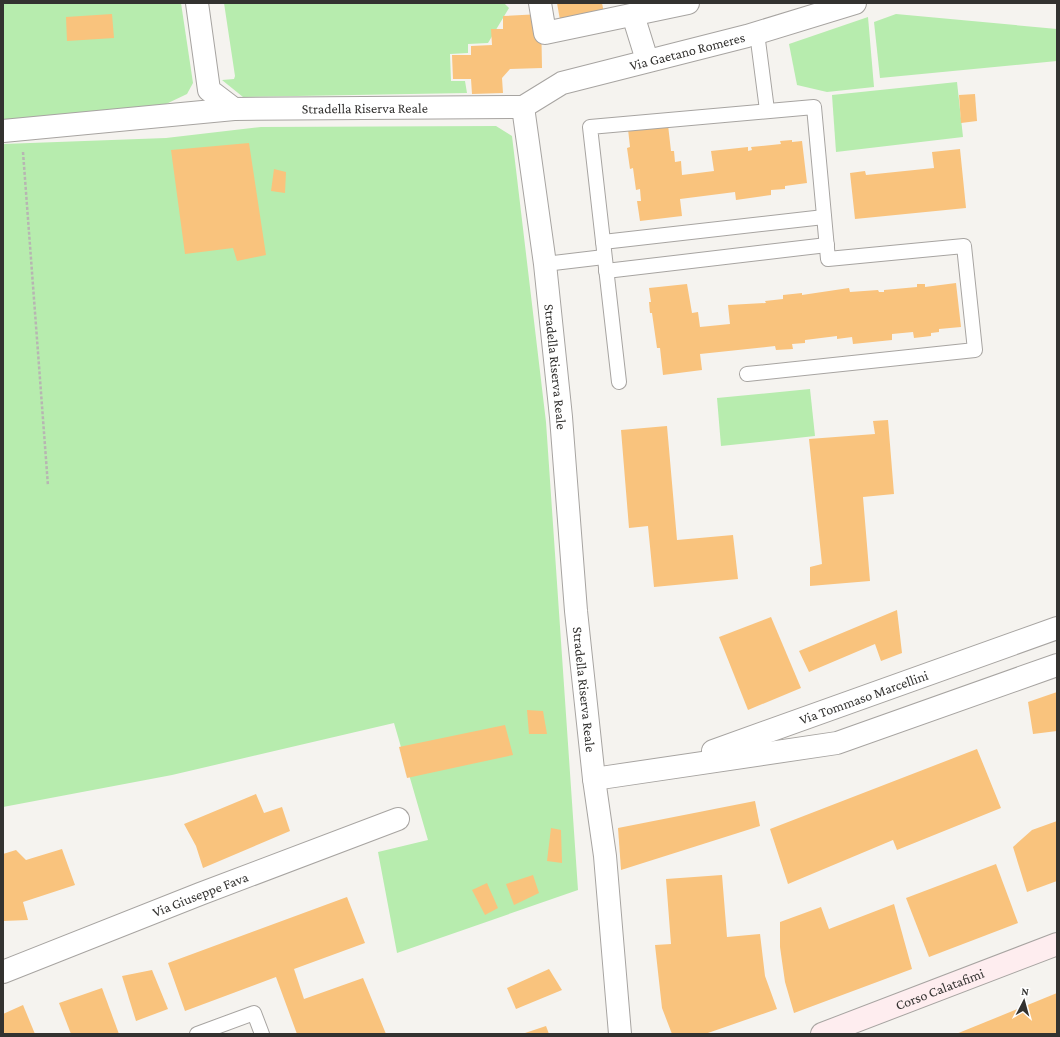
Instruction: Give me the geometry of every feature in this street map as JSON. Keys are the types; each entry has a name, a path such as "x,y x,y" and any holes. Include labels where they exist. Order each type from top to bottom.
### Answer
{"main road":[{"name":"Corso Calatafimi","path":"822,1034 1057,944"}],"street":[{"path":"197,3 209,90 234,110"},
{"path":"540,3 545,33 644,10 688,3"},
{"name":"Via Gaetano Romeres","path":"523,107 562,83 757,33 854,3"},
{"path":"644,10 648,60"},
{"name":"Stradella Riserva Reale","path":"12,130 234,110 523,107 545,264 561,417 576,611 594,779 605,856 620,1034"},
{"name":"Via Tommaso Marcellini","path":"670,767 1057,628"},
{"name":"Via Tommaso Marcellini","path":"594,779 837,744 1057,665"},
{"name":"Via Giuseppe Fava","path":"3,972 200,894 398,819"}],"lane":[{"path":"757,33 767,110"},
{"path":"619,382 590,127 814,107 828,259 964,246 975,350 748,374"},
{"path":"603,242 824,217"},
{"path":"606,271 827,245"},
{"path":"545,264 604,257"},
{"path":"197,1034 254,1013 262,1034"}],"path":[{"path":"12,130 48,486"}],"green space":[{"path":"3,3 181,3 193,83 187,94 166,104 3,120"},
{"path":"224,3 504,3 509,8 488,43 468,44 468,53 450,54 451,81 465,81 467,93 243,97 222,80 234,79 235,76"},
{"path":"896,14 1057,29 1057,61 880,78 874,22"},
{"path":"868,17 874,87 827,92 797,85 789,44"},
{"path":"957,82 963,137 836,152 832,95"},
{"path":"496,126 512,136 546,422 578,890 397,953 378,852 428,840 394,723 172,775 3,807 3,144 166,138 261,127"},
{"path":"810,389 815,436 721,446 717,398"}],"building":[{"path":"557,3 602,3 604,13 560,20"},
{"path":"112,14 114,38 67,41 66,17"},
{"path":"541,14 542,68 510,69 502,78 503,93 472,94 471,79 453,79 452,55 471,55 471,46 492,45 491,29 503,29 503,16"},
{"path":"975,94 977,121 961,123 959,95"},
{"path":"668,125 671,151 674,151 675,162 681,161 682,175 714,171 711,151 748,147 748,151 752,150 751,147 781,144 780,141 792,140 792,142 802,141 807,183 785,186 785,189 771,190 771,195 736,200 735,192 680,199 682,216 640,221 637,201 641,201 640,189 636,190 633,168 630,169 627,148 630,147 628,129"},
{"path":"249,143 266,255 237,261 233,248 185,254 171,150"},
{"path":"960,149 966,208 855,219 850,173 865,171 866,175 934,168 932,152"},
{"path":"274,169 286,172 285,193 271,191"},
{"path":"956,283 961,327 939,329 939,332 931,333 931,336 914,338 913,332 892,334 892,340 853,344 852,337 837,339 837,336 805,340 805,343 792,344 793,349 776,350 775,346 700,354 702,370 663,375 660,348 657,348 649,302 651,302 649,288 687,284 692,313 698,312 700,327 730,324 728,305 766,303 765,301 783,299 783,295 802,293 802,295 849,288 850,292 878,290 879,292 884,292 884,290 917,287 917,284 925,284 925,287"},
{"path":"888,420 894,494 863,497 870,581 810,586 810,567 822,564 809,439 875,434 873,421"},
{"path":"667,426 677,540 733,535 738,579 654,587 648,526 629,528 621,430"},
{"path":"897,610 902,653 881,661 875,644 809,672 799,651"},
{"path":"771,617 801,688 748,710 719,637"},
{"path":"1057,692 1057,731 1033,734 1028,702"},
{"path":"527,710 543,711 547,734 529,734"},
{"path":"505,725 513,755 407,778 399,747"},
{"path":"977,749 1001,808 897,850 893,840 788,884 770,829"},
{"path":"256,794 264,813 282,807 290,831 203,868 196,846 184,824"},
{"path":"755,801 760,826 621,870 618,828"},
{"path":"1057,821 1057,881 1027,892 1013,847 1032,830"},
{"path":"551,828 561,830 562,863 547,861"},
{"path":"62,849 75,885 23,902 28,920 3,921 3,854 16,850 26,860"},
{"path":"996,864 1018,923 929,957 906,898"},
{"path":"533,875 539,893 514,905 506,884"},
{"path":"722,875 727,937 760,934 765,976 777,1009 705,1034 672,1034 662,1008 655,945 671,944 666,879"},
{"path":"487,883 498,908 485,915 472,890"},
{"path":"347,897 365,943 294,969 304,999 363,978 386,1034 297,1034 276,977 185,1011 168,963"},
{"path":"894,904 912,969 794,1013 785,982 780,947 780,922 821,907 829,929"},
{"path":"549,969 562,990 516,1009 507,988"},
{"path":"152,970 168,1009 136,1021 122,976"},
{"path":"102,988 119,1034 71,1034 59,1003"},
{"path":"1057,993 1057,1034 956,1034"},
{"path":"23,1005 35,1034 3,1034 3,1014"},
{"path":"546,1026 549,1034 522,1034"}]}
